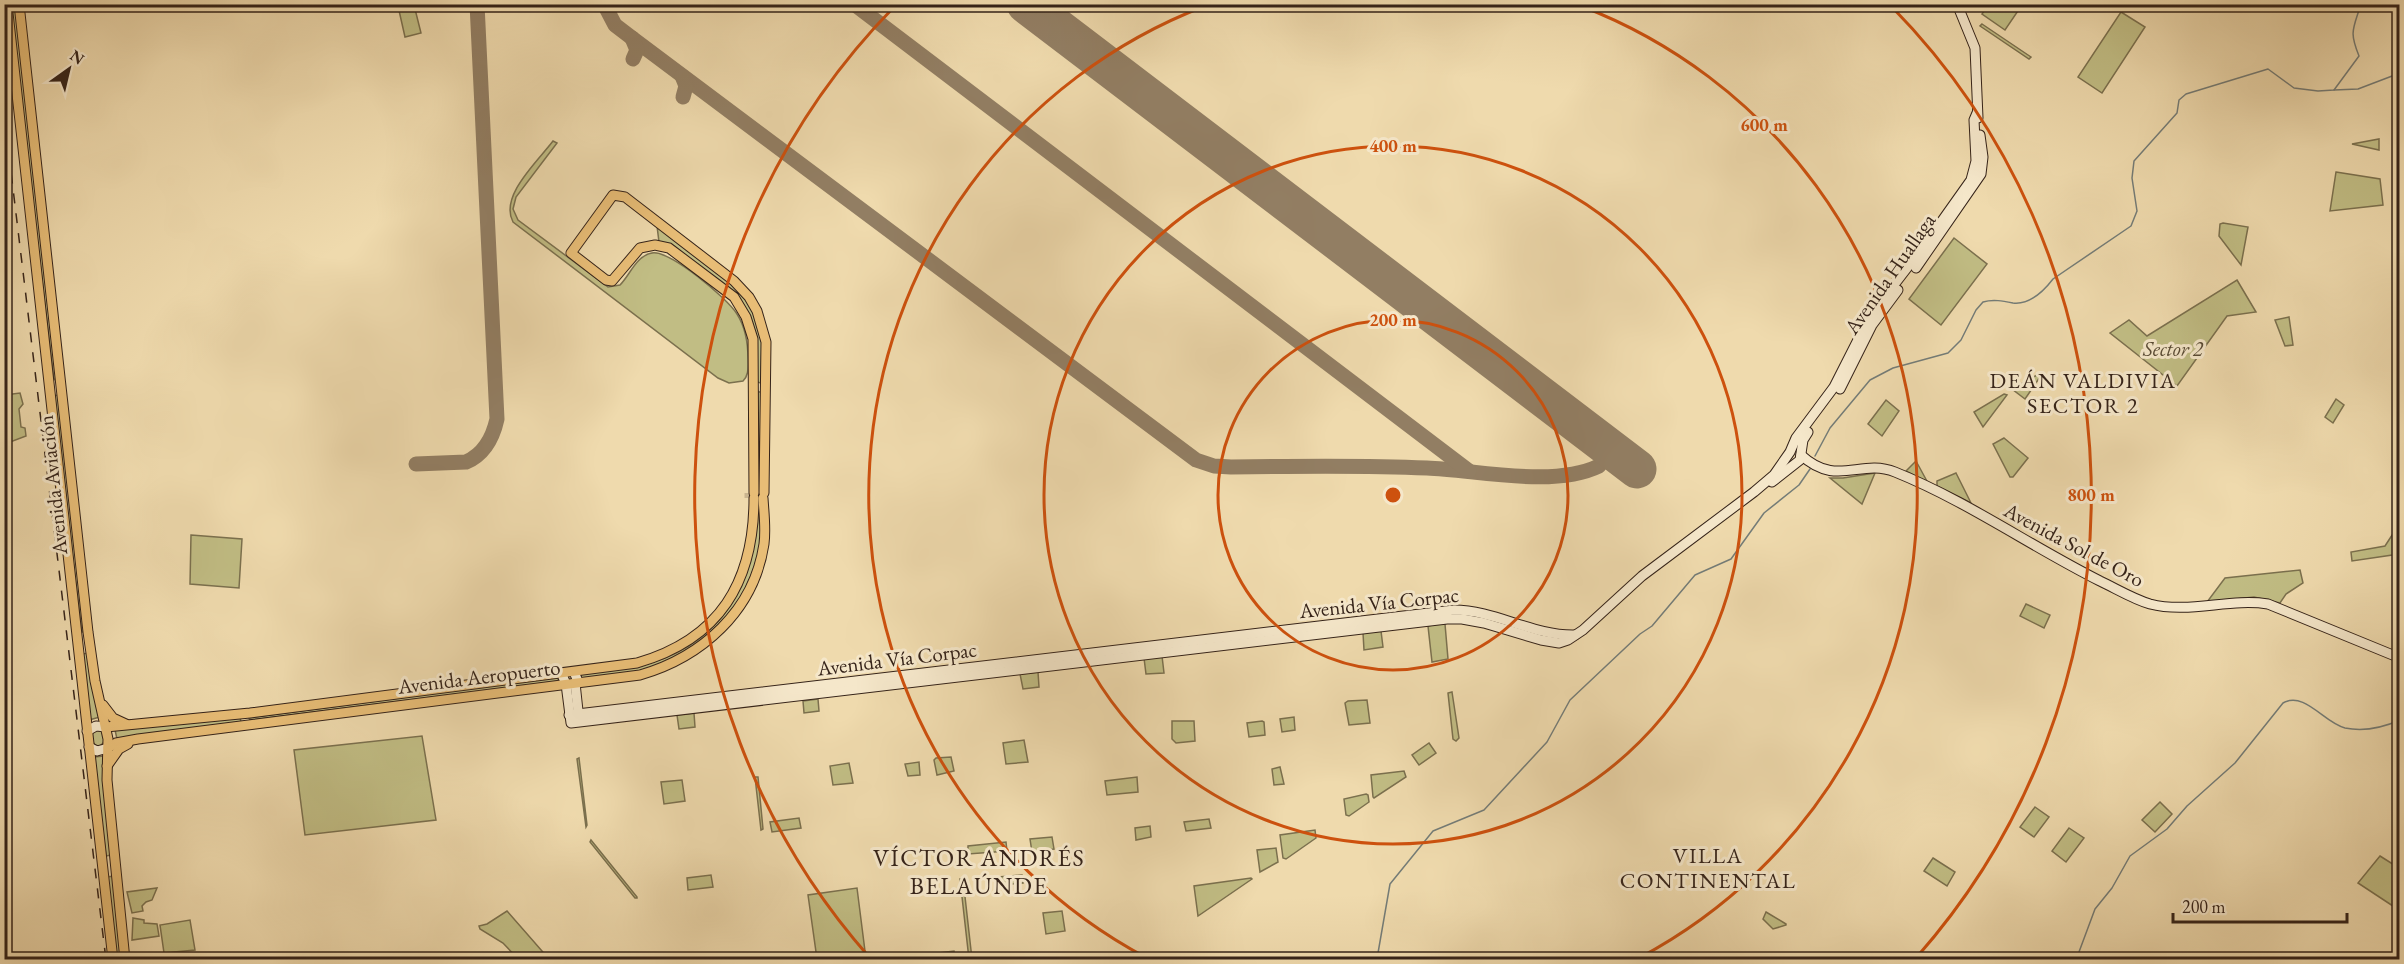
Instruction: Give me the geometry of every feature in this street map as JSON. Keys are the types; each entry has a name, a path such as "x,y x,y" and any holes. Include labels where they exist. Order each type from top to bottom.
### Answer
{"main road":[{"name":"Avenida Aviación","path":"7,4 113,960"},
{"name":"Avenida Aviación","path":"19,4 79,550 98,697 106,727 108,748 106,768 125,960"},
{"name":"Avenida Huallaga","path":"1575,635 1649,570 1798,457 1803,440 1839,390 1872,325 1932,246 1979,177 1983,163 1974,120 1977,113 1975,48 1957,4"},
{"name":"Avenida Aeropuerto","path":"87,731 96,726 106,727 244,714 638,663 658,657 694,638 705,629 728,601 740,579 751,544 752,518 759,496 764,469 766,342 757,311 749,297 734,281 622,195 613,195 571,253 606,280 612,281 638,250 655,245 674,251 729,293 746,316 753,339 752,467 759,496 765,521 762,553 752,585 734,615 710,640 683,659 640,675 138,739 116,743 97,751 88,747"},
{"name":"Avenida Sol de Oro","path":"1798,457 1835,473 1870,468 1894,472 1973,512 2083,574 2149,604 2182,608 2251,602 2268,604 2400,658"},
{"name":"Avenida Vía Corpac","path":"571,684 574,719 1446,619 1484,623 1559,643 1575,635"},
{"path":"569,673 562,678 571,684"},
{"path":"98,697 113,718 128,724"},
{"path":"244,714 246,725"},
{"path":"106,768 119,749 138,739"}],"green space":[{"path":"9,5 16,5 56,378 54,380"},
{"path":"414,5 421,33 405,37 398,6"},
{"path":"1988,5 2022,5 2005,30 1982,14"},
{"path":"2121,12 2145,27 2102,93 2078,77"},
{"path":"1982,24 2031,57 2029,59 1980,26"},
{"path":"2379,139 2379,150 2352,144"},
{"path":"553,141 557,143 516,197 513,209 518,220 608,287 620,285 637,262 652,253 671,259 698,276 722,297 737,314 743,325 748,353 748,371 743,381 729,383 718,378 513,222 510,212 511,201 516,190 522,179"},
{"path":"2336,172 2380,179 2383,205 2330,211"},
{"path":"2220,224 2248,227 2241,265 2219,236"},
{"path":"657,226 734,285 752,308 762,338 761,383 757,382 751,326 738,296 659,242"},
{"path":"1954,238 1987,264 1941,325 1909,299"},
{"name":"Sector 2","path":"2237,280 2256,312 2227,316 2177,386 2110,333 2129,320 2147,336"},
{"path":"2289,317 2293,345 2285,346 2275,320"},
{"path":"2037,375 2040,377 2025,399 2012,389"},
{"path":"758,391 761,393 762,491 755,490"},
{"path":"20,393 23,404 19,409 21,427 25,428 26,436 5,444 5,395"},
{"path":"2004,394 2007,395 1983,427 1974,412"},
{"path":"59,395 86,632 82,632 52,396"},
{"path":"2336,399 2344,405 2333,423 2325,417"},
{"path":"1886,400 1899,411 1882,436 1868,424"},
{"path":"2004,438 2028,458 2013,477 2010,477 1993,444"},
{"path":"1916,461 1928,483 1906,471"},
{"path":"1875,473 1862,504 1830,478 1843,478"},
{"path":"1956,473 1971,503 1937,486 1937,481"},
{"path":"756,498 761,498 762,519 758,554 740,598 711,634 693,648 651,668 604,677 581,678 581,674 625,669 650,663 677,652 700,638 718,621 733,601 744,578 751,553"},
{"path":"2398,526 2399,554 2352,561 2351,552 2385,546"},
{"path":"191,535 242,539 239,588 190,584"},
{"path":"2300,570 2303,583 2286,594 2280,603 2254,597 2207,602 2225,578"},
{"path":"2026,604 2050,615 2044,628 2020,616"},
{"path":"1445,624 1448,659 1432,662 1428,626"},
{"path":"1381,631 1383,647 1364,650 1363,633"},
{"path":"88,653 100,717 89,720 82,654"},
{"path":"1162,656 1164,673 1146,674 1144,658"},
{"path":"1038,672 1039,687 1023,689 1020,674"},
{"path":"557,677 559,681 250,720 249,718"},
{"path":"1452,692 1459,738 1456,741 1453,739 1448,693"},
{"path":"818,699 819,711 804,713 803,701"},
{"path":"1367,700 1370,723 1349,725 1345,703"},
{"path":"694,713 695,727 679,729 677,715"},
{"path":"240,717 241,722 117,739 115,730"},
{"path":"1294,717 1295,730 1282,732 1280,719"},
{"path":"1172,721 1194,721 1195,741 1176,743 1172,739"},
{"path":"1262,721 1265,735 1249,737 1247,723"},
{"path":"100,729 103,732 104,742 96,746 92,741 92,731"},
{"path":"422,736 436,820 305,835 294,750"},
{"path":"1024,740 1028,762 1006,764 1003,743"},
{"path":"1429,743 1436,753 1419,765 1412,755"},
{"path":"104,756 111,855 106,856 94,757"},
{"path":"951,757 954,771 937,775 934,760"},
{"path":"579,758 587,825 586,827 577,759"},
{"path":"919,762 920,775 908,776 905,764"},
{"path":"849,763 853,783 833,785 830,766"},
{"path":"1280,767 1284,784 1274,785 1272,769"},
{"path":"1404,771 1406,777 1373,797 1371,775"},
{"path":"755,777 758,777 763,829 761,830"},
{"path":"1137,777 1138,792 1107,795 1105,781"},
{"path":"682,780 685,801 664,804 661,782"},
{"path":"1366,794 1369,802 1349,816 1346,815 1344,799"},
{"path":"2160,802 2172,814 2155,832 2142,820"},
{"path":"2035,807 2049,817 2034,837 2020,827"},
{"path":"799,818 801,828 772,832 770,822"},
{"path":"1209,819 1211,828 1186,831 1184,822"},
{"path":"1150,826 1151,837 1136,840 1135,828"},
{"path":"2069,828 2084,838 2066,862 2052,851"},
{"path":"1315,830 1316,838 1286,859 1283,858 1280,835"},
{"path":"1052,837 1054,849 1032,852 1030,839"},
{"path":"591,840 637,897 637,898 590,842"},
{"path":"1006,842 1007,851 968,854 968,846"},
{"path":"1276,848 1278,862 1260,872 1257,850"},
{"path":"2380,856 2399,868 2399,910 2358,883"},
{"path":"1933,858 1955,872 1947,886 1924,871"},
{"path":"711,875 713,887 688,890 687,878"},
{"path":"1022,875 1023,883 1000,885 999,877"},
{"path":"114,876 122,954 116,955 107,877"},
{"path":"960,879 963,879 972,959 969,959"},
{"path":"1252,879 1198,916 1194,886"},
{"path":"157,888 152,900 142,906 143,911 132,913 127,892"},
{"path":"857,888 866,959 817,959 808,895"},
{"path":"507,911 549,959 518,959 503,943 480,929 479,926 487,924"},
{"path":"1062,911 1065,931 1046,934 1043,913"},
{"path":"1766,912 1786,925 1773,929 1763,919"},
{"path":"133,918 144,920 144,923 157,924 159,936 132,940"},
{"path":"190,920 195,950 164,953 160,925"},
{"path":"954,951 955,959 888,959"}],"waterway":[{"path":"1815,456 1830,428 1870,380 1893,368 1948,353 1961,340 1976,310 1983,302 1994,300 2019,303 2030,300 2053,279 2131,226 2137,211 2132,178 2134,161 2177,113 2179,100 2186,94 2268,69 2294,88 2334,90 2359,56 2353,30 2361,4"},
{"path":"2334,90 2358,89 2400,73"},
{"path":"1384,960 1378,953 1390,884 1433,831 1484,810 1547,742 1570,700 1640,634 1652,626 1695,575 1731,559 1764,513 1799,485 1810,469"},
{"path":"2076,960 2095,909 2112,888 2130,856 2167,829 2187,806 2235,763 2283,703 2291,700 2307,704 2345,728 2360,730 2400,720"}],"taxiway":[{"path":"416,464 466,462 473,459 487,444 497,419 477,4"},
{"path":"604,4 615,25 1196,460 1214,466 1231,467 1403,467 1515,476 1560,476 1599,466 1605,455 1600,441"},
{"path":"854,4 1469,471"},
{"path":"632,38 637,50 633,59"},
{"path":"682,76 686,86 683,97"}],"runway":[{"path":"1026,4 1637,469"}],"tunnel":[{"path":"749,493 749,498"}],"railway":[{"path":"4,114 106,960"}],"district":[{"name":"DEÁN VALDIVIA SECTOR 2","path":"2083,392"},
{"name":"VILLA CONTINENTAL","path":"1708,868"},
{"name":"VÍCTOR ANDRÉS BELAÚNDE","path":"979,872"}]}
